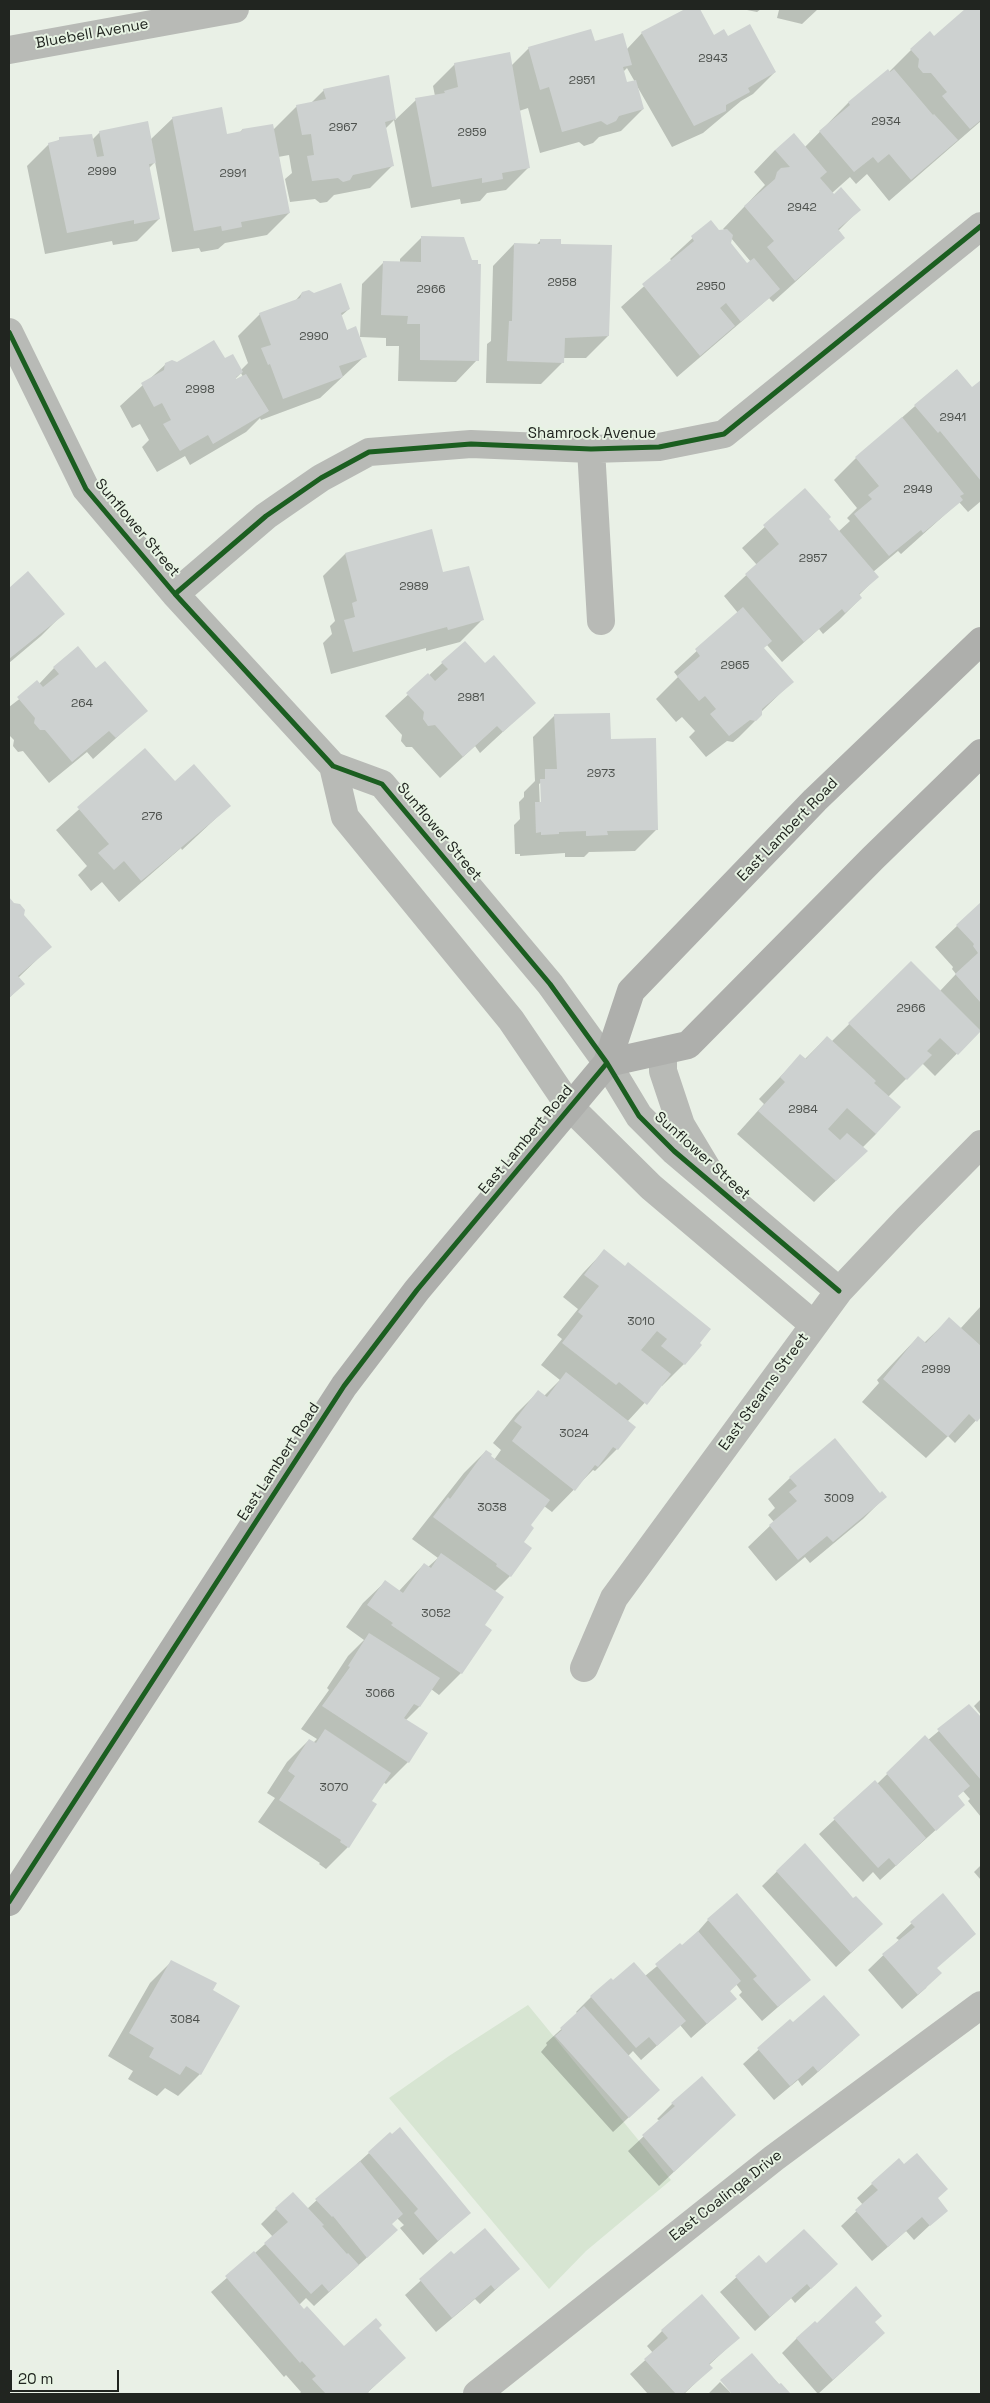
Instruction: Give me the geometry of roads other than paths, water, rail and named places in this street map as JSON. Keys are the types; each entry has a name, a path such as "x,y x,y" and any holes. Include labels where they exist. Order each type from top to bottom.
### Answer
{"main road":[{"name":"East Lambert Road","path":"9,1902 344,1386 417,1290 607,1063 631,991 815,800 981,641"},
{"path":"607,1063 688,1045 873,858 981,753"}],"street":[{"name":"Bluebell Avenue","path":"9,50 235,9"},
{"name":"Shamrock Avenue","path":"176,594 266,516 322,478 369,452 471,444 591,449 659,448 724,434 981,226"},
{"name":"Sunflower Street","path":"9,332 86,489 176,594 333,766 382,784 550,984 607,1063 639,1116 674,1151 840,1291"},
{"path":"591,449 601,621"},
{"name":"Sunflower Street","path":"333,766 345,817 511,1020 570,1106 651,1187 814,1325"},
{"path":"663,1051 663,1071 681,1124 721,1191"},
{"name":"East Stearns Street","path":"584,1668 614,1598 814,1325 840,1291 981,1144"},
{"name":"East Coalinga Drive","path":"477,2394 774,2158 981,2005"}]}
